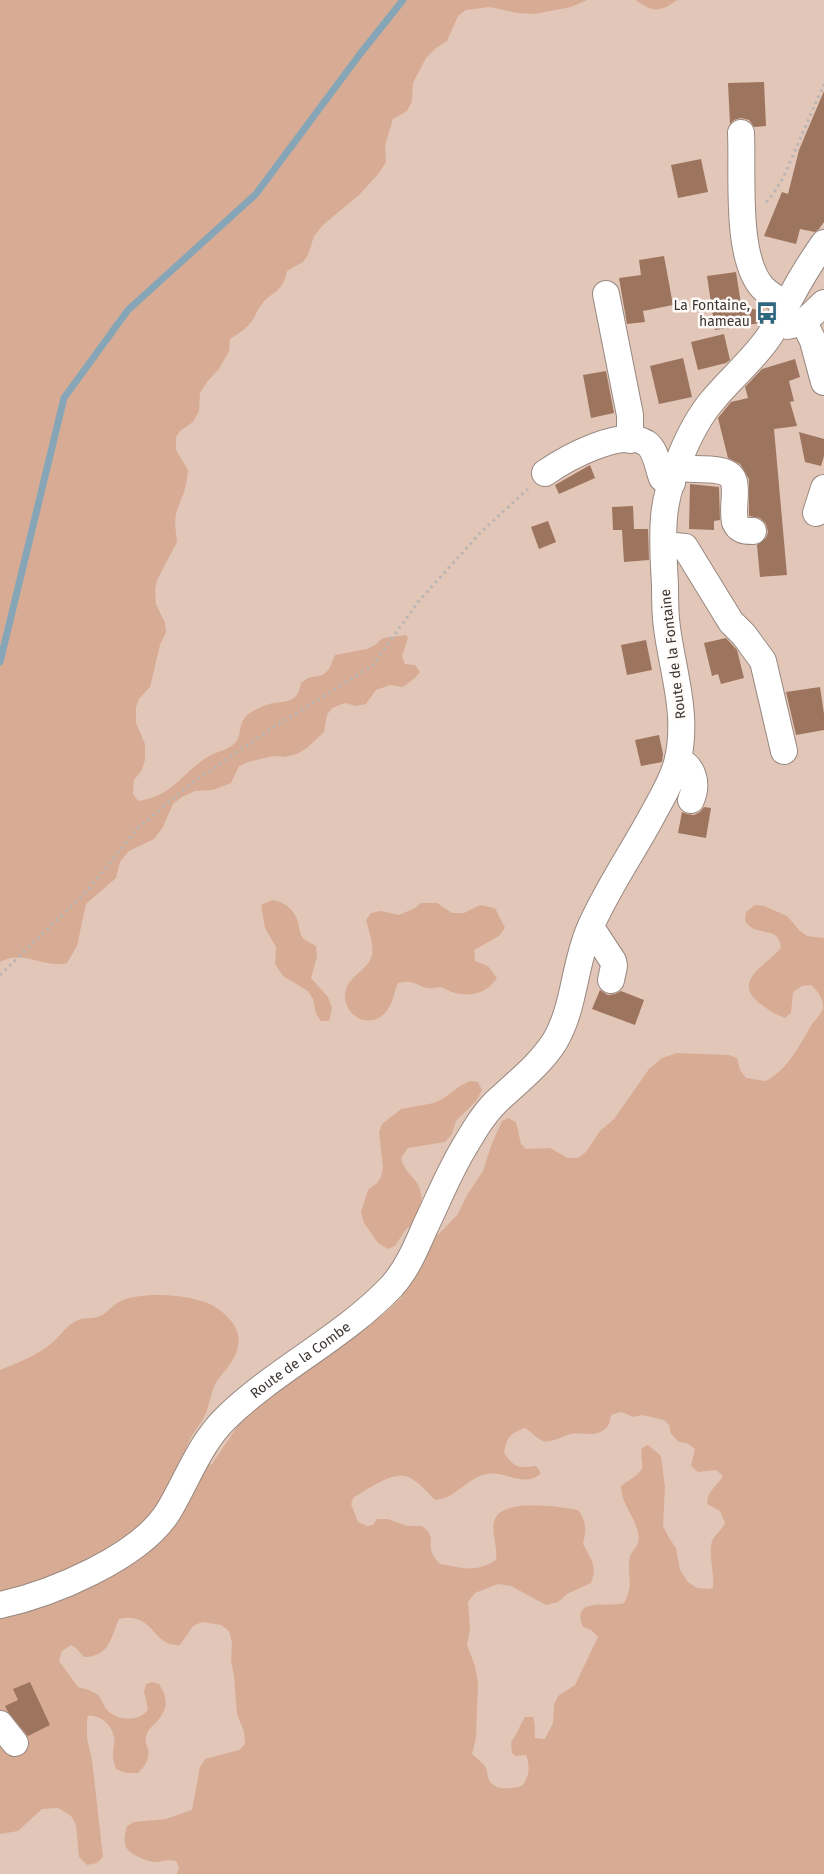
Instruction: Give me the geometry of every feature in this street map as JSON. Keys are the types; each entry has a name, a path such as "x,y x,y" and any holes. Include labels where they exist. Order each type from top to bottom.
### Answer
{"street":[{"path":"741,133 742,209 746,246 752,271 792,327 804,322 824,303"},
{"name":"Route de la Fontaine","path":"547,1052 556,1039 565,1019 580,956 589,932 667,789 678,760 681,743 681,708 667,626 664,545 665,506 675,475 703,412 759,350 824,243"},
{"path":"606,294 630,416 630,440"},
{"path":"804,322 813,341 824,382"},
{"path":"545,473 592,447 606,442 630,440 646,443 651,448 662,478 687,470 723,471 729,473 734,482 734,522 742,530 753,531"},
{"path":"816,513 824,488"},
{"path":"664,545 685,547 731,622 744,634 763,661 784,751"},
{"path":"678,760 687,764 691,770 694,786 691,800"},
{"path":"589,932 596,935 613,961 614,966 611,980"},
{"name":"Route de la Combe","path":"0,1605 46,1592 85,1574 119,1556 152,1532 164,1517 209,1438 220,1424 261,1388 366,1310 397,1280 407,1265 445,1183 472,1134 491,1107 519,1082 547,1052"}],"path":[{"path":"761,203 768,201 783,178 824,84"},
{"path":"0,975 86,891 138,828 192,783 274,726 372,666 418,602 482,532 545,473"}],"shaded area":[{"path":"0,0 824,0 824,1874 0,1874"},
{"path":"0,0 587,0 571,7 535,14 517,13 490,7 466,10 458,16 447,41 426,58 413,83 412,101 407,111 393,119 385,145 386,162 379,173 359,195 323,225 314,236 308,255 303,262 287,271 283,284 260,306 250,324 230,339 229,351 219,369 200,393 199,411 193,422 180,431 176,437 176,450 188,470 187,479 176,513 177,542 157,580 155,590 156,604 165,623 166,632 160,645 150,687 139,699 136,707 136,723 145,744 145,760 142,770 134,780 133,794 138,801 161,794 170,788 201,761 235,743 246,716 263,706 285,702 295,697 301,683 308,678 323,675 329,669 335,655 367,649 383,638 406,635 408,638 402,656 405,664 415,665 420,672 403,687 390,685 376,690 366,704 356,706 345,703 332,708 327,715 324,732 307,748 297,754 285,757 273,756 248,762 239,766 231,783 213,790 195,791 173,804 163,827 154,839 129,851 120,862 116,878 86,904 77,946 67,963 58,964 25,958 9,959 0,962"},
{"path":"636,0 677,0 661,9 652,9"},
{"path":"272,900 285,904 291,910 296,917 302,936 305,940 316,946 317,957 311,978 328,997 332,1008 329,1021 321,1021 316,1014 313,999 308,991 283,976 275,964 276,947 265,928 261,905"},
{"path":"421,903 437,903 452,913 464,913 480,905 495,908 505,928 499,936 474,950 475,961 488,966 497,978 489,987 473,994 461,994 440,987 428,988 412,982 398,983 391,1004 384,1014 377,1019 369,1021 355,1016 346,1003 345,996 349,983 371,958 372,944 366,920 371,913 381,911 399,915 415,908"},
{"path":"755,905 764,906 787,916 807,936 824,938 824,1874 177,1874 179,1867 176,1861 153,1862 131,1853 126,1846 125,1832 127,1826 134,1822 166,1819 192,1810 200,1767 205,1759 239,1750 245,1744 244,1732 237,1714 231,1661 232,1643 229,1631 221,1625 202,1622 193,1626 180,1645 171,1644 164,1641 140,1620 131,1618 119,1619 108,1645 99,1654 84,1657 71,1645 62,1651 59,1661 78,1687 97,1694 108,1711 117,1717 128,1719 139,1717 148,1710 144,1691 146,1684 152,1682 159,1684 166,1701 162,1714 149,1729 146,1741 148,1759 138,1773 126,1773 116,1769 113,1760 114,1739 111,1728 105,1721 97,1717 88,1716 87,1738 92,1760 103,1857 97,1863 87,1865 79,1857 76,1825 71,1816 58,1808 42,1809 18,1831 0,1834 0,1370 41,1351 75,1322 100,1316 119,1302 129,1298 156,1295 171,1296 212,1305 232,1322 237,1331 239,1341 235,1356 217,1381 206,1413 190,1439 186,1451 186,1457 199,1468 212,1464 247,1412 340,1342 383,1315 401,1298 431,1242 458,1214 467,1195 483,1171 502,1121 508,1118 516,1122 521,1144 526,1149 550,1148 568,1158 578,1158 586,1152 600,1131 614,1119 649,1069 662,1058 677,1053 729,1055 737,1058 740,1070 746,1078 766,1081 781,1070 793,1056 821,1012 823,1008 822,1002 818,992 811,985 802,986 793,992 791,1013 785,1018 758,1002 751,994 749,987 750,979 781,948 780,942 775,935 754,929 745,921 746,912","holes":["621,1412 634,1417 642,1415 664,1420 669,1425 671,1434 679,1442 687,1443 695,1449 691,1466 698,1472 716,1470 723,1476 710,1492 707,1499 707,1504 720,1511 725,1523 711,1544 713,1588 697,1588 688,1582 680,1570 676,1548 663,1526 665,1487 661,1456 648,1445 642,1448 641,1471 621,1486 623,1499 639,1538 638,1544 630,1557 630,1584 624,1603 593,1605 586,1607 582,1611 580,1617 583,1627 591,1630 598,1637 575,1685 558,1696 554,1705 553,1723 545,1739 535,1738 533,1717 525,1717 511,1742 512,1753 515,1756 526,1755 528,1771 525,1782 522,1786 518,1787 499,1788 492,1784 488,1778 485,1766 472,1754 476,1738 478,1683 475,1666 467,1645 470,1629 468,1602 475,1593 498,1584 511,1586 546,1605 558,1602 567,1594 591,1583 594,1567 583,1544 585,1526 581,1514 578,1510 532,1505 507,1509 499,1514 494,1521 496,1560 482,1567 463,1568 440,1564 431,1551 429,1533 422,1526 407,1526 388,1519 377,1519 373,1525 367,1526 358,1522 351,1504 354,1497 380,1482 394,1477 401,1476 412,1479 435,1500 455,1493 472,1480 486,1474 493,1473 522,1479 535,1477 541,1473 536,1466 517,1466 504,1453 508,1439 516,1432 525,1428 544,1441 556,1440 571,1434 599,1433 608,1426 611,1415"]},
{"path":"470,1081 478,1082 482,1090 476,1101 456,1121 452,1134 445,1142 408,1148 401,1158 420,1189 421,1211 419,1222 406,1229 395,1246 388,1249 378,1243 364,1223 361,1212 368,1190 381,1177 383,1168 379,1132 382,1124 401,1109 434,1103"}],"building":[{"path":"764,82 766,126 754,127 749,120 741,118 734,120 730,124 728,83"},
{"path":"824,91 824,222 815,232 800,229 796,244 764,236 782,192 788,194 799,150"},
{"path":"701,159 708,192 678,198 671,165"},
{"path":"664,256 673,305 643,311 645,322 627,324 619,278 641,275 639,260"},
{"path":"736,272 741,304 744,304 745,308 767,311 760,323 715,330 707,276"},
{"path":"724,334 730,360 726,363 698,370 691,342"},
{"path":"683,358 692,397 659,404 650,366"},
{"path":"795,359 800,377 789,381 794,401 790,402 797,426 774,429 787,575 760,577 757,545 766,538 768,532 766,524 760,518 749,516 749,479 740,464 728,458 718,418 731,402 748,398 745,387 762,369"},
{"path":"606,371 614,413 591,418 583,375"},
{"path":"799,432 824,439 824,456 821,466 805,462"},
{"path":"590,465 595,478 559,494 555,485"},
{"path":"690,484 719,487 720,520 714,521 714,530 689,529"},
{"path":"633,506 634,529 648,529 649,560 624,562 622,530 613,530 612,507"},
{"path":"548,521 556,542 539,549 531,527"},
{"path":"726,638 737,650 744,678 721,684 718,674 712,676 704,643"},
{"path":"646,640 652,670 627,675 621,645"},
{"path":"820,687 824,730 796,735 786,692"},
{"path":"659,735 663,754 662,762 641,766 635,740"},
{"path":"704,807 711,808 706,838 678,833 682,812 694,815"},
{"path":"600,990 608,995 621,991 644,1000 635,1025 592,1009"},
{"path":"30,1682 50,1725 28,1736 5,1706 18,1700 13,1689"}],"waterway":[{"path":"0,662 64,398 128,310 256,194 360,54 403,0"}],"place":[{"name":"La Fontaine, hameau","path":"767,313"}]}
